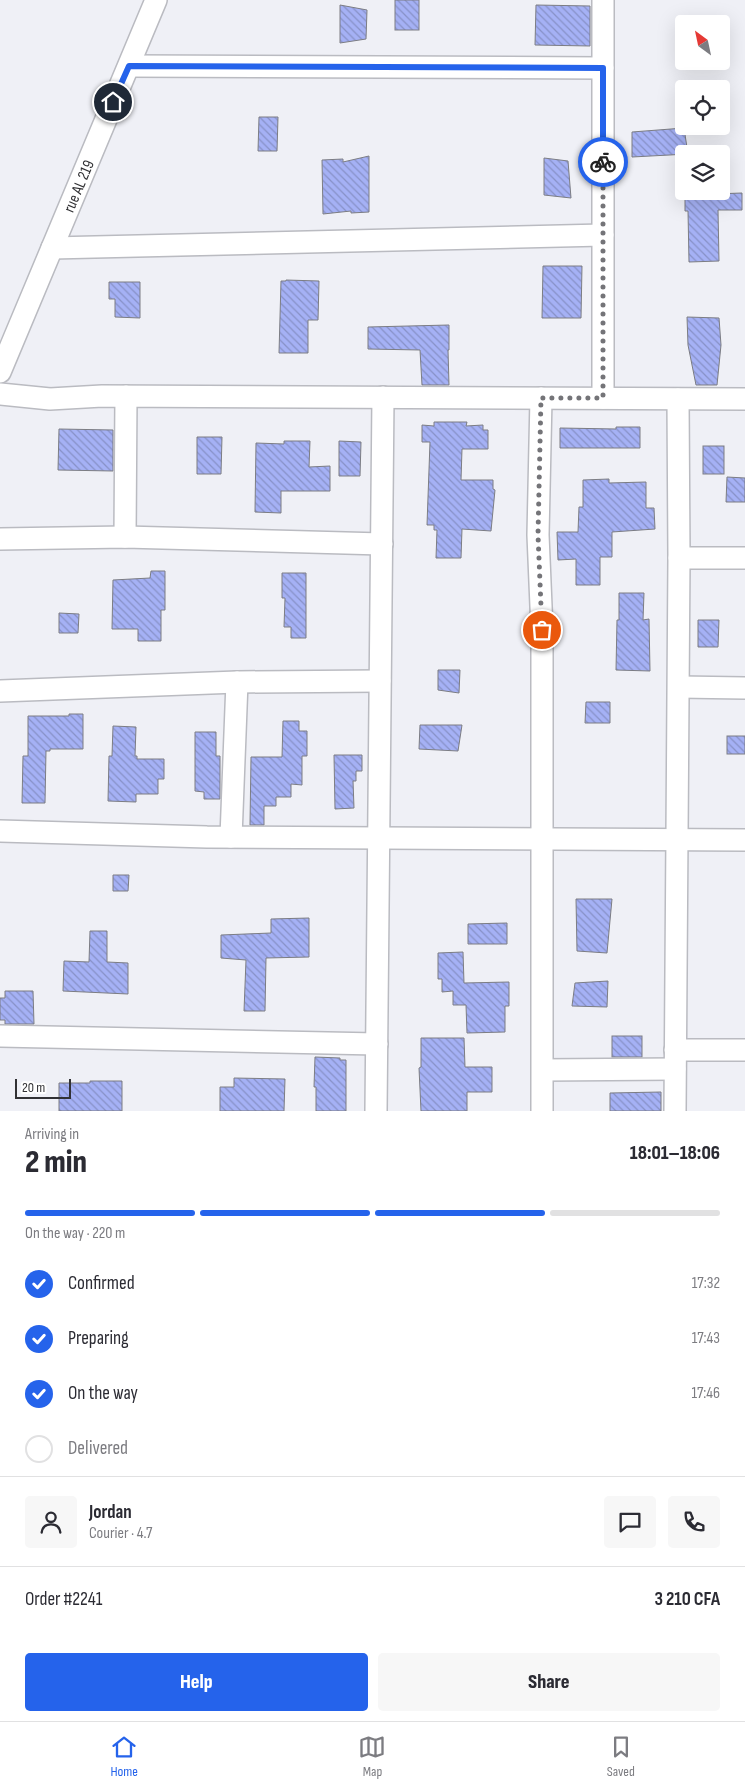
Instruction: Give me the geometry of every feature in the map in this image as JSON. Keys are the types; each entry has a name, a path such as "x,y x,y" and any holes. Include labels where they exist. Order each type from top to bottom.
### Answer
{"street":[{"name":"rue AL 219","path":"0,372 156,0"},
{"path":"603,0 603,398"},
{"path":"129,66 603,68"},
{"path":"52,248 603,235"},
{"path":"0,394 50,399 126,396 745,399"},
{"path":"126,396 126,537"},
{"path":"376,1111 383,397"},
{"path":"541,398 538,535 542,630 542,1111"},
{"path":"675,1111 679,558 678,399"},
{"path":"0,539 126,537 382,544"},
{"path":"679,558 745,558"},
{"path":"0,691 237,682 380,680"},
{"path":"231,837 237,682"},
{"path":"678,687 745,688"},
{"path":"0,831 231,837 745,840"},
{"path":"0,1036 377,1044"},
{"path":"543,1070 675,1060 745,1050"}],"building":[{"path":"395,0 419,0 419,30 395,30"},
{"path":"340,5 367,10 366,39 340,43"},
{"path":"536,5 590,6 590,46 535,45"},
{"path":"259,117 278,117 277,151 258,151"},
{"path":"675,129 675,135 685,135 687,145 675,145 675,155 632,157 632,132"},
{"path":"369,156 369,212 351,213 351,211 323,214 322,160 343,159 343,162"},
{"path":"544,158 568,161 571,198 544,195"},
{"path":"730,193 742,193 742,210 718,210 719,261 689,262 688,211 685,211 685,200 730,200"},
{"path":"543,266 582,266 581,318 542,318"},
{"path":"281,281 319,281 318,320 308,320 308,353 279,353"},
{"path":"109,282 140,282 140,318 115,317 115,299 109,299"},
{"path":"687,317 719,318 721,345 717,385 696,385 688,345"},
{"path":"449,325 449,385 422,385 420,350 368,349 368,327"},
{"path":"434,422 467,422 466,426 483,425 483,430 488,430 488,449 462,449 461,480 493,480 493,489 495,490 491,531 462,529 461,558 436,558 437,530 434,530 434,525 427,525 430,442 422,442 422,425 434,426"},
{"path":"616,427 640,427 640,448 560,448 560,428 616,429"},
{"path":"59,429 113,430 113,471 58,470"},
{"path":"197,437 222,437 221,474 197,474"},
{"path":"284,441 310,441 309,467 330,466 330,491 281,491 281,513 255,512 256,443 284,444"},
{"path":"339,441 361,442 360,476 339,476"},
{"path":"703,446 724,446 724,474 703,474"},
{"path":"727,477 745,478 745,502 726,502"},
{"path":"609,479 609,483 646,482 646,508 654,508 655,529 612,532 612,557 600,557 600,585 576,585 576,559 558,560 557,532 578,532 579,507 583,507 583,480"},
{"path":"151,571 165,571 165,610 161,610 161,641 138,641 138,629 112,629 113,580 150,578"},
{"path":"282,573 306,573 306,638 291,638 291,627 284,627 285,598 282,598"},
{"path":"619,593 644,593 643,620 649,619 650,671 616,670"},
{"path":"59,613 79,614 78,633 59,633"},
{"path":"698,620 719,620 718,647 698,647"},
{"path":"438,670 460,670 459,693 438,690"},
{"path":"586,702 610,702 610,723 585,723"},
{"path":"69,714 83,714 83,749 50,749 50,751 46,751 45,803 22,803 23,756 28,756 28,716 69,716"},
{"path":"283,721 299,721 299,731 307,731 307,756 302,756 302,785 291,784 291,797 276,797 276,806 264,806 264,825 250,825 251,757 282,757"},
{"path":"420,725 462,725 458,751 419,749"},
{"path":"113,726 136,727 135,756 137,756 137,759 164,759 164,779 158,779 158,794 136,794 136,802 108,801 109,756 112,756"},
{"path":"195,732 216,732 216,756 220,756 220,799 204,799 204,792 195,791"},
{"path":"727,736 745,736 745,754 727,754"},
{"path":"334,755 362,755 362,771 356,771 356,781 353,781 354,808 335,809"},
{"path":"113,875 129,875 128,891 113,891"},
{"path":"576,899 612,899 607,953 577,951"},
{"path":"309,918 309,957 266,958 265,1011 244,1011 246,960 221,958 221,935 271,933 271,919"},
{"path":"507,923 507,944 468,944 468,924"},
{"path":"90,931 107,931 107,962 128,963 128,994 63,991 64,961 89,962"},
{"path":"463,952 464,983 509,982 509,1006 505,1006 505,1032 467,1033 466,1005 453,1005 453,991 442,992 442,979 438,979 438,953"},
{"path":"608,981 607,1007 572,1006 575,983"},
{"path":"5,991 33,991 34,1024 5,1024 5,1020 0,1020 0,998 5,998"},
{"path":"612,1036 642,1036 642,1057 612,1057"},
{"path":"421,1038 464,1038 465,1067 492,1067 492,1092 467,1092 467,1111 421,1111 419,1068 421,1067"},
{"path":"315,1057 346,1060 346,1111 316,1111 316,1087 314,1087"},
{"path":"234,1078 285,1079 284,1111 220,1111 220,1087 234,1087"},
{"path":"90,1081 122,1081 122,1111 59,1111 59,1083 90,1083"},
{"path":"661,1092 661,1111 610,1111 610,1093"}],"way so far":[{"path":"542,630 538,535 541,398 603,398 603,162"}],"route":[{"path":"113,102 129,66 603,68 603,162"}]}
